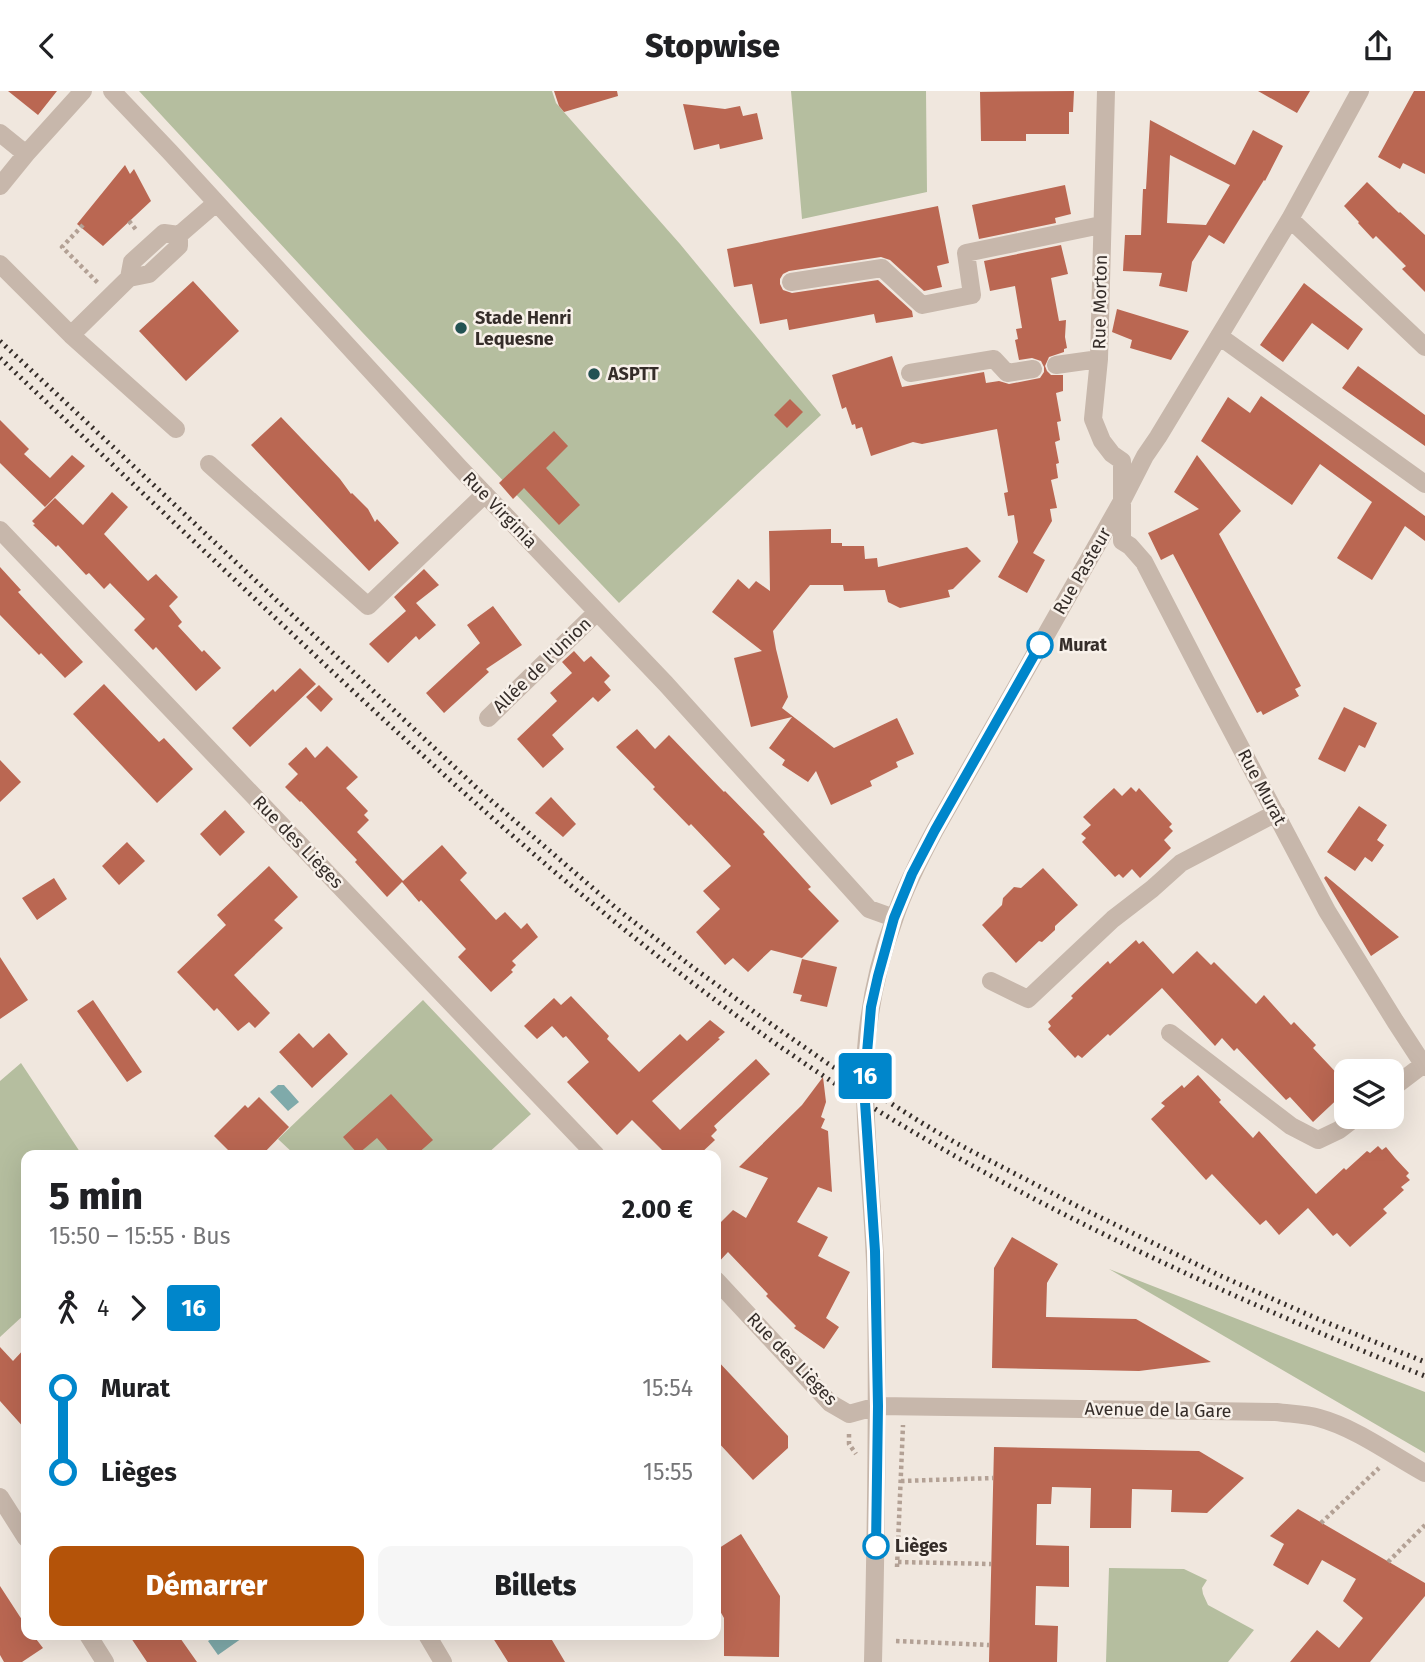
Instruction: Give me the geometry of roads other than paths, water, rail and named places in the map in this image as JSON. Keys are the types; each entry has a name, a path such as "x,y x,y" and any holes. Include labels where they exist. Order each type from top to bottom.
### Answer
{"street":[{"path":"0,186 83,91"},
{"name":"Rue Virginia","path":"112,91 485,494 666,684 869,909 894,918"},
{"name":"Rue Morton","path":"1106,91 1099,359 1093,419 1102,441 1112,454 1122,461 1122,501"},
{"name":"Rue Pasteur","path":"873,1662 878,1406 875,1251 865,1076 871,1007 894,918 912,874 935,830 1145,456 1290,219 1360,91"},
{"path":"0,133 26,154"},
{"path":"71,335 129,278 149,274 179,246 179,235 216,203"},
{"path":"1290,219 1425,348"},
{"path":"791,282 883,268 922,305 972,295 966,253 1101,225"},
{"path":"0,264 71,335 176,429"},
{"path":"1219,336 1425,484"},
{"path":"910,373 994,359 1007,373 1033,369"},
{"path":"1056,365 1099,359"},
{"path":"209,464 368,606 485,494"},
{"name":"Rue Murat","path":"1122,501 1122,541 1144,562 1327,911 1424,1065"},
{"name":"Rue des Lièges","path":"0,530 591,1150"},
{"name":"Allée de l'Union","path":"488,718 597,612"},
{"path":"991,981 1028,999 1113,919 1181,863 1276,813"},
{"path":"1170,1033 1290,1126 1318,1140 1340,1129"},
{"path":"1404,1080 1424,1065"},
{"name":"Rue des Lièges","path":"721,1285 830,1403 849,1414 878,1406"},
{"name":"Avenue de la Gare","path":"878,1406 1276,1412 1317,1417 1351,1431 1425,1473"},
{"path":"0,1497 21,1530"},
{"path":"91,1640 106,1662"},
{"path":"430,1640 443,1662"}],"water":[{"path":"278,1085 284,1085 299,1102 288,1111 270,1092"},
{"path":"210,1640 239,1640 218,1655"}],"railway":[{"path":"0,341 479,790 616,908 764,1019 827,1063 922,1123 1079,1207 1221,1276 1425,1362"},
{"path":"0,358 304,645 505,829 645,946 791,1054 911,1130 1000,1181 1091,1228 1302,1325 1425,1376"}],"place":[{"name":"Stade Henri Lequesne","path":"461,328"},
{"name":"ASPTT","path":"594,374"},
{"name":"Murat","path":"1040,645"},
{"name":"Lièges","path":"876,1546"}]}
